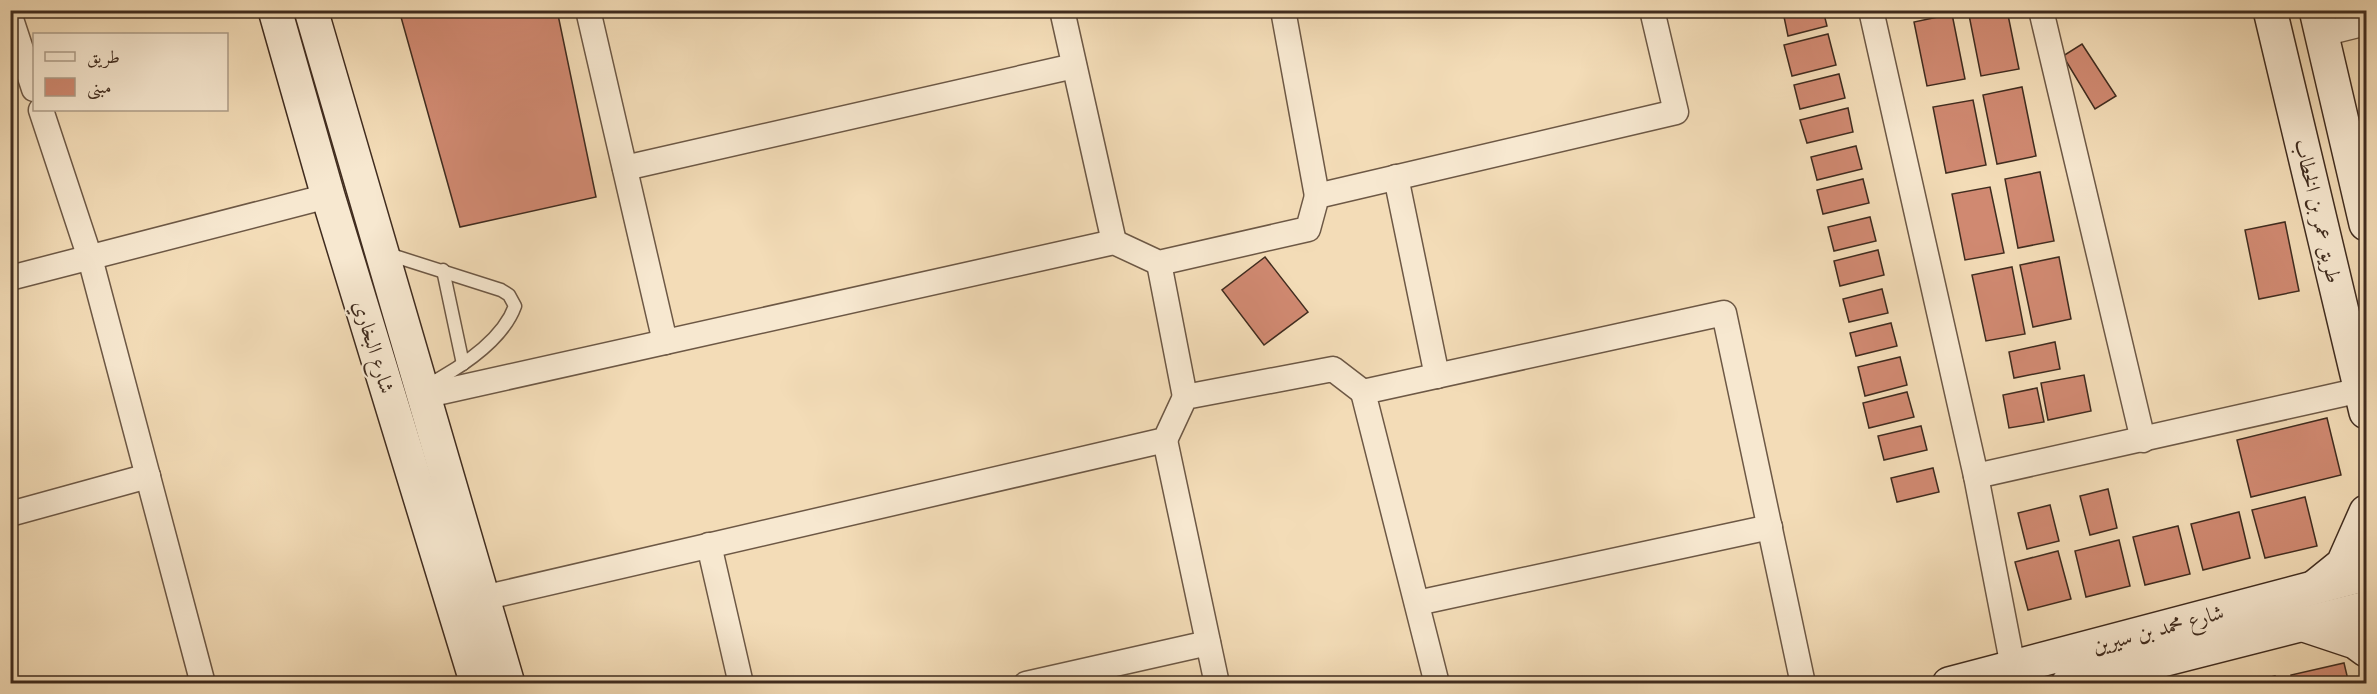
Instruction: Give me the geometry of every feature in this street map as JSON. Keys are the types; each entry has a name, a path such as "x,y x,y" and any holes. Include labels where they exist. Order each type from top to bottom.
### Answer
{"main road":[{"name":"شارع البخاري","path":"275,10 328,196 477,684"},
{"name":"شارع البخاري","path":"311,10 508,684"},
{"name":"طريق عمر بن الخطاب","path":"2270,10 2364,401"},
{"name":"طريق عمر بن الخطاب","path":"2319,22 2367,224"},
{"path":"2312,588 2343,564 2367,512"},
{"name":"شارع محمد بن سيرين","path":"1949,684 2367,574"},
{"name":"شارع محمد بن سيرين","path":"2068,684 2367,608"},
{"path":"2301,624 2355,642 2367,650"}],"street":[{"path":"588,10 665,342"},
{"path":"1062,10 1114,242"},
{"path":"422,392 665,342 1114,242 1159,263 1308,229 1317,196 1283,10"},
{"path":"1317,196 1676,112 1652,10"},
{"path":"1871,10 1976,476 2013,667"},
{"path":"2041,10 2143,440"},
{"path":"10,16 33,86"},
{"path":"2319,22 2367,23"},
{"path":"625,168 1074,66"},
{"path":"41,111 90,258 203,684"},
{"path":"1396,177 1437,376"},
{"path":"10,278 328,196"},
{"path":"1159,263 1185,397 1165,440 1217,684"},
{"path":"1363,392 1724,313 1803,684"},
{"path":"1185,397 1333,369 1363,392 1437,684"},
{"path":"1976,476 2143,440 2364,401"},
{"path":"483,598 1165,440"},
{"path":"10,514 148,476"},
{"path":"1417,603 1770,527"},
{"path":"709,545 741,684"},
{"path":"1026,684 1208,643"}],"lane":[{"path":"380,252 501,290 509,295 515,306 510,320 463,364 422,392"},
{"path":"443,270 463,364"}],"building":[{"path":"399,10 557,10 596,197 460,227"},
{"path":"1823,10 1827,26 1788,36 1783,12"},
{"path":"1968,10 2007,10 2019,69 1981,76"},
{"path":"1952,14 1965,79 1927,86 1914,22"},
{"path":"1828,34 1836,65 1792,76 1784,45"},
{"path":"2082,44 2116,96 2095,109 2063,56"},
{"path":"1839,74 1845,98 1800,109 1794,85"},
{"path":"2022,87 2036,156 1997,164 1983,95"},
{"path":"1973,100 1986,165 1946,173 1933,107"},
{"path":"1848,108 1853,132 1807,143 1800,120"},
{"path":"1856,146 1862,169 1817,180 1811,157"},
{"path":"2040,172 2054,241 2018,248 2005,179"},
{"path":"1863,179 1869,203 1823,214 1817,190"},
{"path":"1990,187 2004,253 1965,260 1952,194"},
{"path":"1870,217 1876,241 1834,251 1828,227"},
{"path":"2285,222 2299,291 2259,299 2245,230"},
{"path":"1878,250 1884,275 1840,286 1834,261"},
{"path":"1265,257 1308,312 1264,345 1222,290"},
{"path":"2059,257 2071,319 2033,327 2020,265"},
{"path":"2012,267 2025,334 1986,341 1972,275"},
{"path":"1882,289 1888,313 1849,322 1843,299"},
{"path":"1891,323 1897,346 1856,356 1850,333"},
{"path":"2055,342 2060,369 2014,378 2009,352"},
{"path":"1900,357 1907,385 1865,396 1858,367"},
{"path":"2084,375 2091,411 2048,420 2041,383"},
{"path":"2037,388 2044,422 2009,428 2003,395"},
{"path":"1907,392 1914,417 1869,428 1863,403"},
{"path":"2327,418 2341,475 2251,497 2237,440"},
{"path":"1921,426 1927,450 1884,460 1878,436"},
{"path":"1933,468 1939,492 1897,502 1891,478"},
{"path":"2108,489 2117,528 2090,535 2080,496"},
{"path":"2305,497 2317,546 2265,558 2252,510"},
{"path":"2050,505 2059,541 2027,549 2018,513"},
{"path":"2239,512 2250,558 2203,570 2191,524"},
{"path":"2178,526 2190,574 2145,585 2133,537"},
{"path":"2119,540 2130,586 2086,597 2075,551"},
{"path":"2058,551 2071,599 2028,610 2015,562"},
{"path":"2344,663 2349,684 2293,684 2291,675"},
{"path":"2275,676 2277,684 2243,684"}]}
